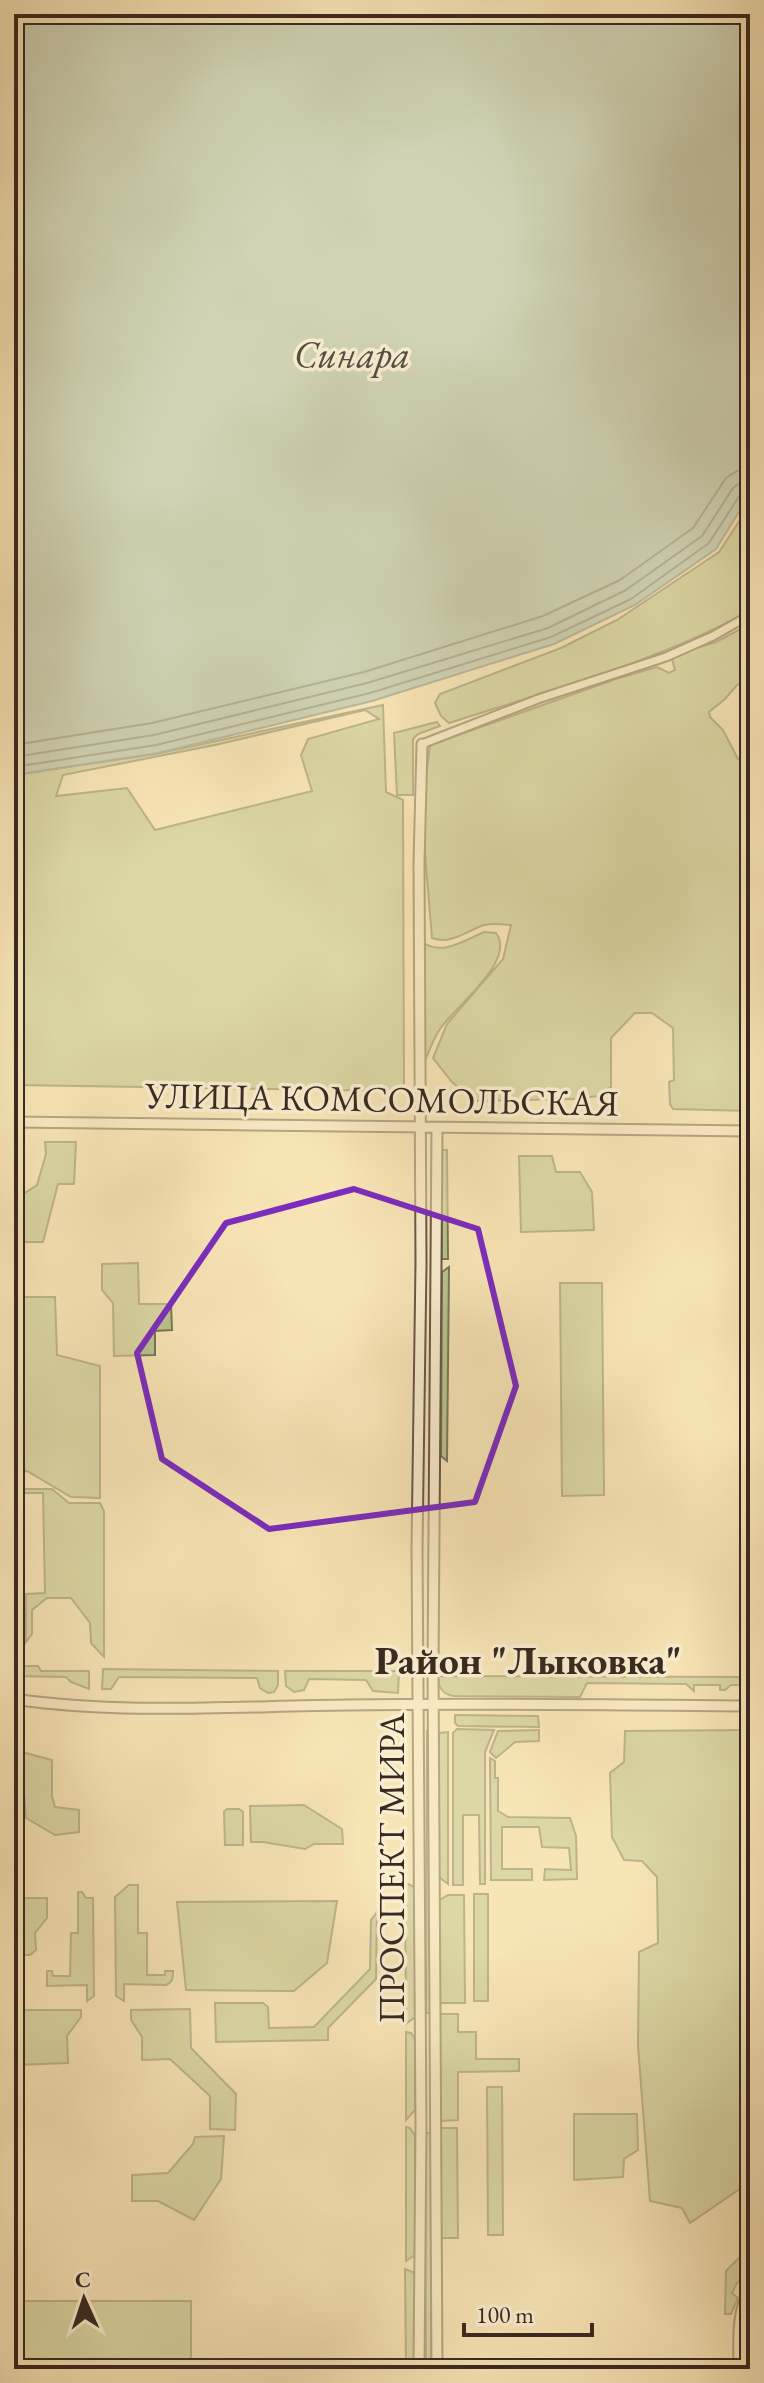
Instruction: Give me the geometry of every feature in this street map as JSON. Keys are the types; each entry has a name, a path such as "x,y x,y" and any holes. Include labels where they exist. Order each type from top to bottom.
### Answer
{"street":[{"path":"422,744 538,699 666,657 750,615"},
{"name":"ПРОСПЕКТ МИРА","path":"419,2369 421,2124 417,1549 422,744"},
{"name":"УЛИЦА КОМСОМОЛЬСКАЯ","path":"14,1122 750,1131"},
{"name":"ПРОСПЕКТ МИРА","path":"437,1128 434,1549 437,2369"},
{"path":"421,1263 436,1263"},
{"path":"418,1442 435,1442"},
{"path":"417,1549 434,1549"},
{"path":"14,1699 58,1705 125,1707 434,1703 750,1706"},
{"path":"421,2124 436,2124"},
{"path":"739,2369 739,2319 741,2306 750,2289"}],"highlighted area":[{"path":"354,1189 478,1229 516,1386 475,1502 269,1529 162,1459 137,1353 226,1223"}],"green space":[{"path":"750,505 750,611 678,645 602,674 449,723 441,716 435,703 440,694 561,648 617,620 719,552"},
{"path":"750,624 750,677 709,712 723,730 738,759 750,754 750,1111 673,1109 669,1082 674,1080 673,1028 652,1013 635,1013 611,1038 611,1087 598,1096 474,1101 452,1082 433,1058 447,1024 503,959 511,925 487,924 452,939 432,938 424,841 424,792 430,745 616,679 657,667 669,673 675,670 671,656 716,642"},
{"path":"383,705 386,792 403,800 404,1091 14,1085 14,775 156,754","holes":["365,710 379,719 308,739 301,755 312,791 155,830 127,788 56,796 63,775 215,745"]},
{"path":"437,722 440,726 413,739 413,795 397,795 394,733"},
{"path":"484,932 496,933 500,944 498,957 481,983 440,1029 424,1063 421,941 429,946 444,948"},
{"path":"45,1142 76,1142 74,1184 58,1184 43,1242 17,1242 14,1245 14,1200 37,1185 46,1154"},
{"path":"441,1150 447,1150 448,1259 442,1259"},
{"path":"519,1156 552,1156 556,1172 580,1172 592,1192 594,1230 521,1232"},
{"path":"138,1263 139,1304 171,1304 172,1330 155,1331 155,1355 114,1356 113,1303 102,1290 102,1264"},
{"path":"449,1267 447,1461 441,1456 442,1272"},
{"path":"560,1283 602,1283 604,1495 562,1496"},
{"path":"14,1297 55,1297 57,1355 100,1366 100,1498 71,1497 27,1471 14,1473"},
{"path":"22,1489 52,1489 69,1503 100,1503 104,1511 104,1657 91,1643 90,1623 71,1598 47,1598 32,1610 32,1634 26,1642 26,1594 45,1593 43,1493 22,1493"},
{"path":"14,1666 38,1666 41,1671 89,1671 89,1689 66,1677 14,1676"},
{"path":"103,1669 278,1671 278,1685 274,1692 268,1693 260,1688 257,1678 119,1677 111,1689 102,1689"},
{"path":"285,1671 399,1671 398,1693 373,1691 366,1680 309,1679 304,1690 294,1692 286,1686"},
{"path":"438,1676 750,1677 750,1685 731,1685 720,1690 720,1685 694,1685 694,1691 686,1684 587,1683 580,1697 454,1696 442,1690"},
{"path":"455,1715 538,1716 539,1727 458,1726"},
{"path":"457,1729 494,1730 485,1752 485,1884 480,1884 479,1815 463,1815 463,1885 453,1885 453,1733"},
{"path":"539,1730 539,1741 515,1742 496,1758 490,1752 498,1731"},
{"path":"750,1730 750,2182 690,2223 682,2208 650,2201 638,2046 639,1952 658,1943 657,1877 642,1861 624,1860 612,1837 610,1773 624,1762 625,1731"},
{"path":"427,1731 431,1732 430,2013 426,2013"},
{"path":"448,1732 448,1884 439,1877 439,1733"},
{"path":"14,1750 52,1760 55,1807 79,1810 79,1832 55,1835 26,1818 24,1793 14,1785"},
{"path":"490,1758 495,1761 495,1778 498,1778 498,1811 508,1817 570,1818 576,1836 577,1879 544,1880 545,1869 571,1870 569,1848 542,1847 539,1827 502,1827 502,1869 532,1869 532,1880 491,1880"},
{"path":"304,1805 342,1829 343,1844 314,1844 305,1849 251,1842 250,1806"},
{"path":"227,1809 243,1812 243,1845 225,1845 224,1812"},
{"path":"405,1883 415,1887 415,2017 406,2024"},
{"path":"129,1885 138,1885 138,1933 147,1933 147,1975 165,1975 165,1971 173,1973 166,1985 124,1984 124,2001 116,1996 115,1897"},
{"path":"14,1887 25,1898 47,1898 47,1918 35,1933 36,1950 30,1955 14,1955"},
{"path":"78,1892 86,1898 93,1898 94,1996 87,2001 87,1985 47,1986 47,1971 52,1971 53,1976 70,1976 71,1933 78,1933"},
{"path":"474,1894 488,1894 488,2001 474,2001"},
{"path":"448,1895 464,1895 465,2003 440,2003 438,1901"},
{"path":"337,1901 327,1963 294,1991 186,1990 177,1902"},
{"path":"377,1912 376,1979 328,2028 328,2040 216,2042 215,2003 263,2003 268,2007 269,2028 314,2027 370,1969 371,1920"},
{"path":"190,2009 191,2048 236,2094 235,2130 210,2129 210,2096 170,2059 142,2060 142,2037 131,2020 131,2010"},
{"path":"14,2010 81,2010 81,2017 67,2036 68,2063 14,2065"},
{"path":"440,2014 458,2014 458,2032 476,2032 476,2059 519,2059 519,2071 458,2072 458,2120 440,2121"},
{"path":"406,2032 415,2039 415,2110 406,2120"},
{"path":"487,2087 502,2087 503,2235 488,2235"},
{"path":"574,2114 637,2114 638,2150 624,2159 623,2177 574,2180"},
{"path":"406,2127 415,2136 415,2255 406,2261"},
{"path":"440,2128 457,2128 458,2238 441,2238"},
{"path":"425,2133 431,2133 431,2369 426,2369"},
{"path":"224,2136 221,2179 194,2220 158,2201 132,2201 132,2175 168,2173 193,2144 195,2137"},
{"path":"750,2247 750,2270 732,2293 738,2298 731,2314 725,2314 726,2271"},
{"path":"405,2269 415,2276 415,2369 406,2369"},
{"path":"24,2301 191,2301 191,2369 24,2369"}],"water":[{"name":"Синара","path":"14,14 750,14 750,494 716,549 635,605 554,644 372,701 158,753 14,775"}],"district":[{"name":"Район \"Лыковка\"","path":"528,1660"}]}
